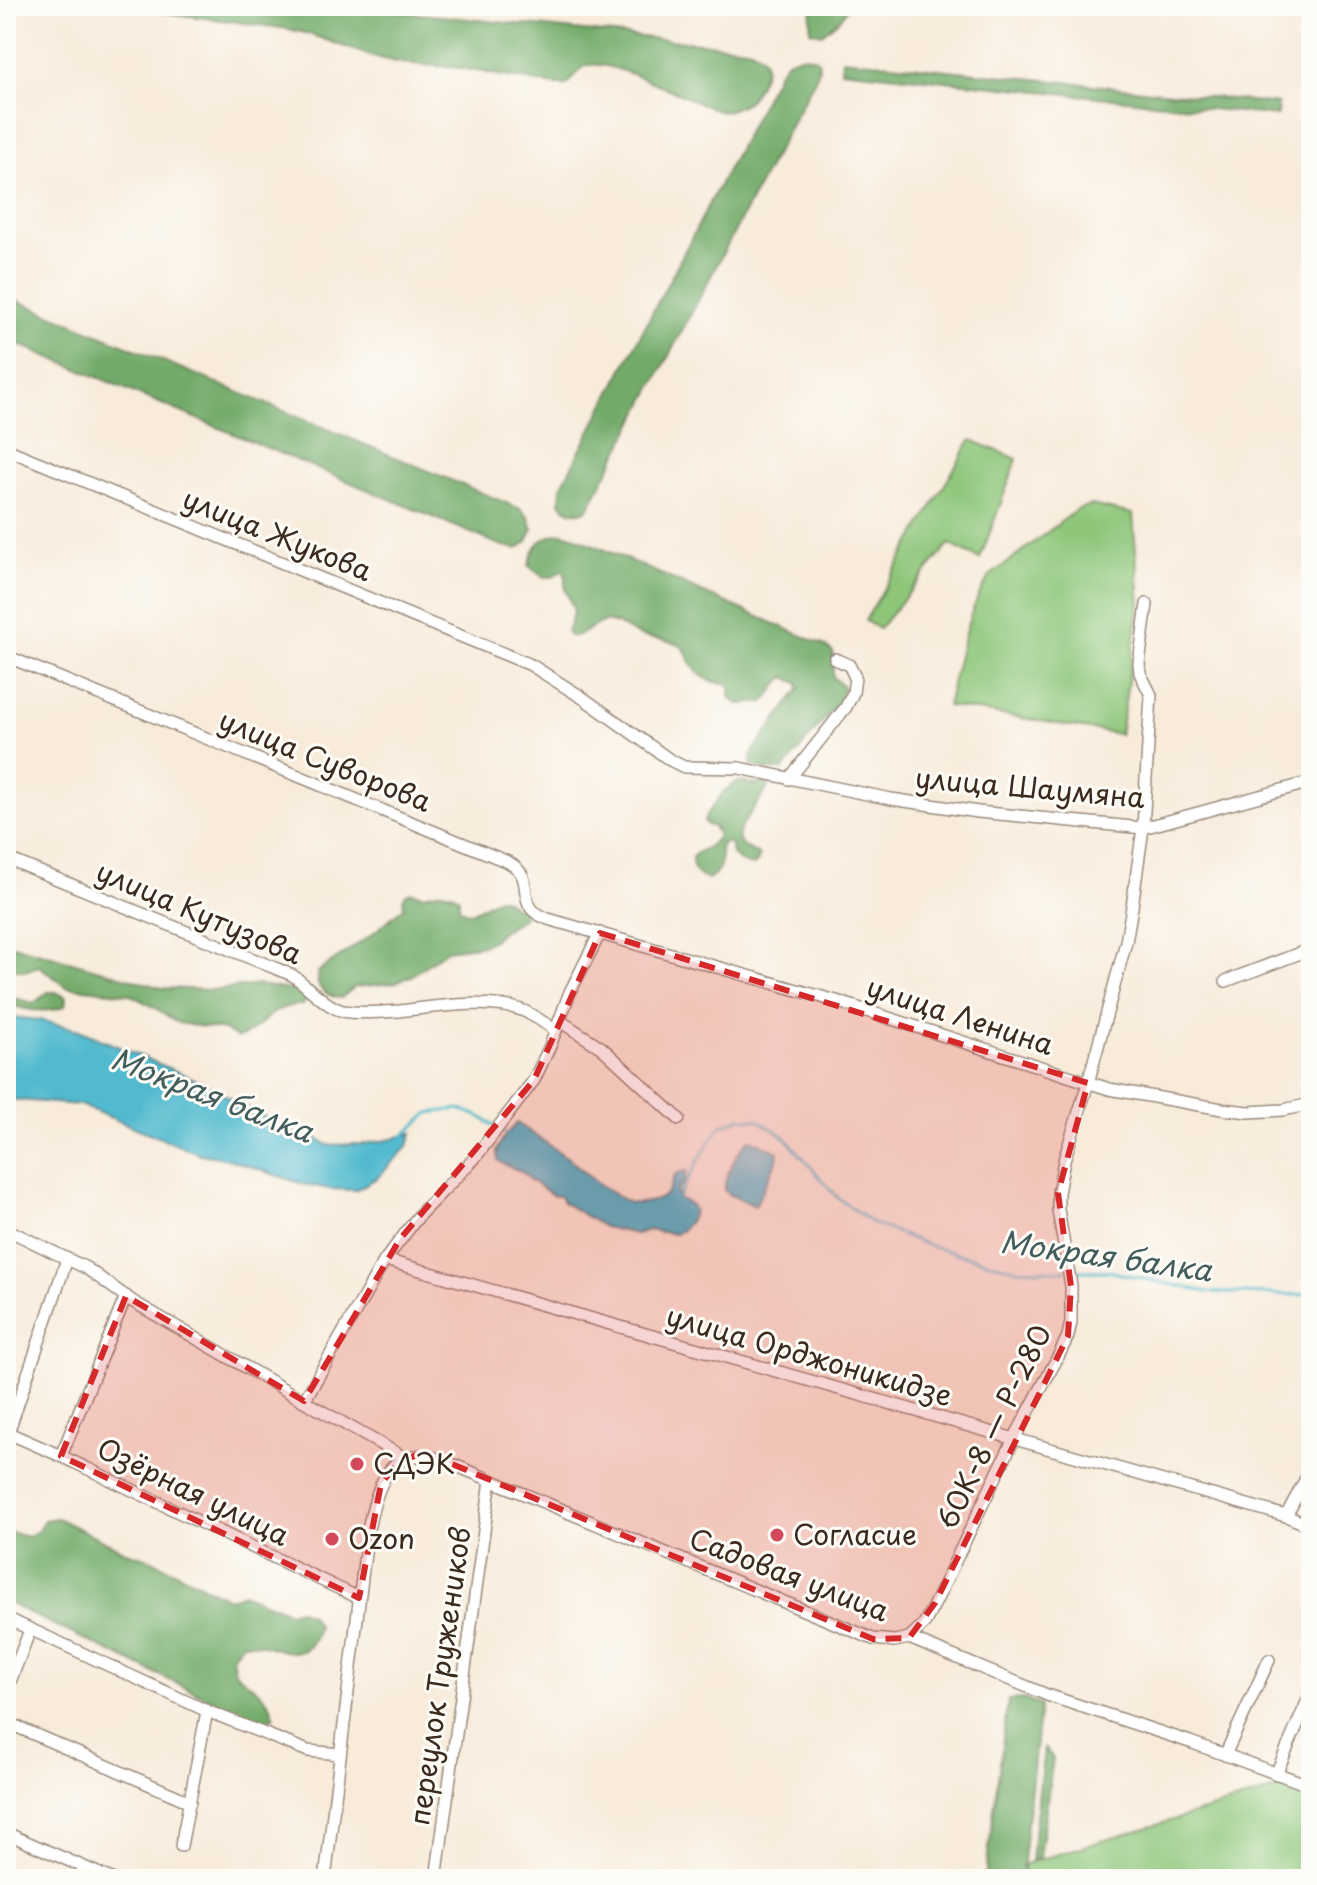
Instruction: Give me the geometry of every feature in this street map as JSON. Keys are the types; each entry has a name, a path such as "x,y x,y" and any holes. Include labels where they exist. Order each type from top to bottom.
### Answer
{"street":[{"name":"улица Жукова","path":"6,449 531,665 684,767 739,768 789,779"},
{"name":"60К-8 — Р-280","path":"909,1638 924,1624 1068,1336 1071,1286 1058,1193 1064,1160 1126,942 1143,828 1151,695 1140,673 1139,663 1147,604"},
{"name":"улица Суворова","path":"6,656 508,862 522,874 531,908 537,914 600,933"},
{"path":"789,779 846,707 853,693 855,677 849,665 835,659"},
{"name":"улица Шаумяна","path":"789,779 978,812 1143,828 1311,782"},
{"name":"улица Кутузова","path":"6,858 292,975 322,999 342,1010 385,1012 469,1005 503,1006 524,1011 602,1048 679,1119"},
{"path":"304,1401 385,1260 421,1213 474,1159 522,1097 542,1064 570,992 600,933"},
{"name":"улица Ленина","path":"600,933 836,1001 1109,1089 1249,1112 1311,1104"},
{"path":"1226,981 1311,949"},
{"name":"Садовая улица","path":"6,1229 86,1268 126,1296 405,1458 416,1455 431,1457 491,1480 873,1639 894,1641 909,1638 1047,1695 1311,1786"},
{"path":"7,1432 67,1259"},
{"name":"улица Орджоникидзе","path":"385,1260 1286,1516 1311,1526"},
{"path":"61,1456 126,1296"},
{"name":"Озёрная улица","path":"7,1432 359,1598"},
{"path":"325,1879 368,1529 374,1502 388,1473 405,1458"},
{"path":"1286,1516 1311,1469"},
{"name":"переулок Тружеников","path":"436,1879 491,1480"},
{"path":"6,1618 207,1711 308,1751 340,1754"},
{"path":"6,1692 30,1630"},
{"path":"1225,1755 1269,1660"},
{"path":"1276,1774 1311,1693"},
{"path":"181,1846 207,1711"},
{"path":"6,1722 190,1802"},
{"path":"6,1833 111,1879"}],"highlighted area":[{"path":"600,933 1088,1083 1058,1193 1071,1286 1068,1336 935,1603 909,1638 873,1639 447,1462 416,1455 396,1465 381,1484 359,1598 61,1456 126,1296 304,1401 400,1239 534,1080"}],"green space":[{"path":"113,6 344,6 747,48 763,58 765,67 750,99 723,112 611,67 584,67 567,85 555,85 460,68 401,63 282,28"},
{"path":"815,6 849,6 841,18 822,34 810,31 811,13"},
{"path":"800,56 818,60 817,75 588,509 569,511 560,502 561,487 779,71 787,61"},
{"path":"842,59 1278,104 1277,116 841,70"},
{"path":"6,296 521,509 533,529 526,543 517,549 500,545 6,339"},
{"path":"971,440 1017,459 980,559 949,544 879,629 865,621"},
{"path":"1091,505 1133,514 1140,603 1120,734 947,706 969,619 991,575 1078,509"},
{"path":"562,533 826,646 833,652 833,677 843,686 842,698 784,769 767,770 754,766 751,758 754,750 800,688 798,683 785,677 762,703 738,704 730,697 730,686 700,674 686,651 676,643 638,635 607,622 569,636 567,632 574,610 565,589 565,573 561,571 553,577 543,577 529,566 539,543 549,536"},
{"path":"737,782 765,782 770,785 739,834 742,846 759,856 755,864 743,863 732,855 731,844 723,843 719,869 708,879 704,878 696,872 692,857 718,836 714,828 704,821 724,791"},
{"path":"442,891 459,898 459,908 469,913 503,899 513,907 524,908 524,917 484,945 447,950 411,976 394,983 355,987 341,998 331,996 319,987 318,972 371,935 404,907 406,894 423,895"},
{"path":"6,943 162,988 215,990 258,985 298,991 307,998 303,1005 280,1009 237,1038 224,1030 178,1023 129,994 67,987 39,966 25,971 6,967"},
{"path":"48,992 66,997 65,1006 38,1010 12,1005 13,998 34,1003"},
{"path":"57,1518 129,1553 150,1559 229,1599 243,1593 288,1612 299,1609 310,1615 318,1626 313,1641 306,1649 297,1652 243,1643 232,1656 235,1672 264,1697 274,1716 267,1721 247,1717 6,1602 6,1531 28,1537 39,1530 44,1520"},
{"path":"1023,1699 1040,1705 1021,1879 985,1879 1008,1700"},
{"path":"1044,1747 1053,1758 1039,1858 1031,1861"},
{"path":"1278,1789 1311,1792 1311,1879 1022,1879 1024,1864"}],"water":[{"path":"6,1015 79,1030 201,1082 300,1136 315,1137 328,1145 362,1144 412,1133 408,1146 377,1178 355,1190 330,1189 303,1184 225,1158 200,1154 80,1105 6,1099"},
{"path":"517,1123 572,1161 599,1185 629,1203 660,1198 667,1193 677,1173 687,1171 677,1193 678,1198 694,1210 690,1220 675,1234 648,1230 636,1234 604,1227 563,1202 560,1196 554,1196 530,1180 523,1172 498,1160 497,1150 502,1140"},
{"path":"749,1140 778,1152 755,1206 724,1190 733,1163"}],"waterway":[{"name":"Мокрая балка","path":"402,1137 429,1113 459,1109 479,1116 510,1136"},
{"name":"Мокрая балка","path":"677,1199 721,1126 741,1118 758,1120 784,1136 838,1198 872,1223 933,1247 1015,1269 1066,1271"},
{"name":"Мокрая балка","path":"1073,1271 1108,1271 1207,1292 1311,1293"}],"place":[{"name":"СДЭК","path":"357,1464"},
{"name":"Согласие","path":"777,1535"},
{"name":"Ozon","path":"332,1539"}]}
